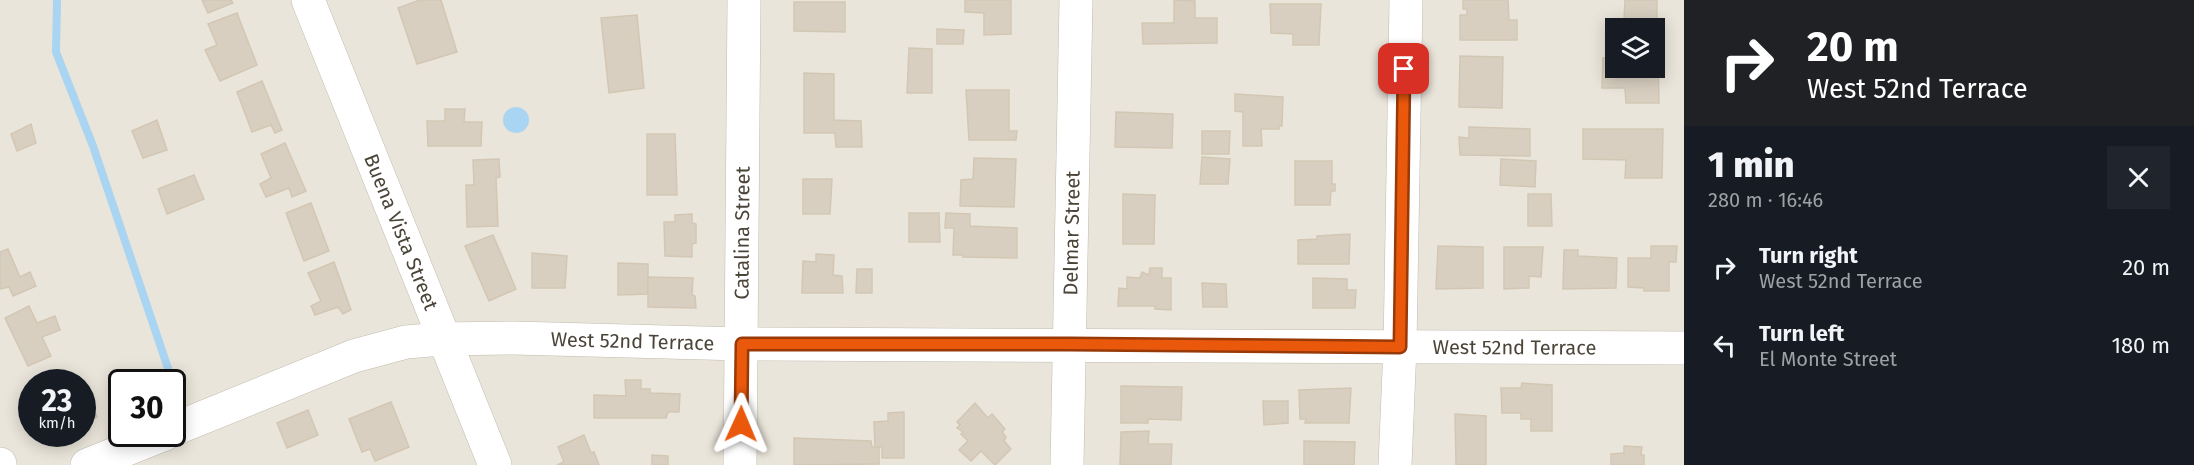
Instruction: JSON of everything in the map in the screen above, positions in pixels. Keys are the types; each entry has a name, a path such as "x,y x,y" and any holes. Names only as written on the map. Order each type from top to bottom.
{"street":[{"name":"Buena Vista Street","path":"308,0 495,465"},
{"name":"Catalina Street","path":"740,465 744,0"},
{"name":"Delmar Street","path":"1067,465 1076,0"},
{"path":"1395,465 1400,347 1406,0"},
{"name":"West 52nd Terrace","path":"186,424 354,356 406,342 443,339 514,338 742,344 1684,348"},
{"path":"87,465 132,447"}],"shaded area":[{"path":"0,0 293,0 481,465 0,465"},
{"path":"323,0 1684,0 1684,465 510,465"}],"water":[{"path":"516,107 525,111 529,120 525,129 516,133 507,129 503,120 507,111"}],"building":[{"path":"202,0 231,0 233,3 208,13"},
{"path":"420,0 441,0 457,52 417,64 398,8"},
{"path":"965,0 1011,0 1011,34 984,35 984,13 965,12"},
{"path":"1174,0 1195,1 1195,18 1217,18 1217,43 1143,44 1142,23 1174,23"},
{"path":"1463,0 1508,0 1509,20 1517,20 1517,40 1460,40 1460,15 1467,15 1467,9 1463,9"},
{"path":"1625,0 1657,0 1657,18 1624,18"},
{"path":"794,2 845,2 845,32 794,31"},
{"path":"1270,4 1321,4 1319,45 1293,45 1293,34 1271,33"},
{"path":"237,13 257,65 220,81 205,50 217,45 208,24"},
{"path":"637,15 644,88 609,93 601,18"},
{"path":"937,29 964,30 963,44 937,44"},
{"path":"909,48 932,49 932,93 907,93"},
{"path":"1460,56 1503,57 1502,108 1459,107"},
{"path":"1603,58 1605,58 1605,78 1658,78 1659,103 1626,103 1625,88 1602,88"},
{"path":"804,73 834,74 834,120 861,121 862,147 836,147 835,133 804,133"},
{"path":"262,81 282,130 275,133 271,125 252,132 237,92"},
{"path":"966,90 1009,90 1009,131 1017,131 1016,140 969,140"},
{"path":"1235,94 1283,97 1282,126 1279,126 1279,129 1261,129 1262,146 1243,146 1243,112 1235,111"},
{"path":"445,109 465,109 464,122 482,122 481,146 428,146 427,121 445,121"},
{"path":"1116,112 1173,114 1172,148 1115,147"},
{"path":"157,120 167,150 143,158 132,131"},
{"path":"31,124 36,143 17,151 11,134"},
{"path":"1469,127 1530,129 1530,156 1460,155 1459,137 1469,138"},
{"path":"1583,129 1663,129 1662,178 1625,178 1626,160 1583,159"},
{"path":"1202,131 1230,131 1229,154 1202,154"},
{"path":"647,134 675,134 677,195 647,195"},
{"path":"285,143 306,191 292,197 289,188 266,197 260,184 271,178 261,154"},
{"path":"1202,157 1230,159 1228,184 1200,184"},
{"path":"974,158 1016,159 1014,207 960,206 961,180 973,179"},
{"path":"499,159 500,177 496,178 498,226 467,227 466,185 474,185 473,160"},
{"path":"1501,159 1536,161 1535,187 1500,185"},
{"path":"1295,161 1332,161 1332,184 1335,184 1335,191 1331,191 1330,205 1295,205"},
{"path":"194,175 204,199 167,214 158,189"},
{"path":"803,179 832,179 830,214 803,214"},
{"path":"1123,194 1155,195 1154,244 1123,244"},
{"path":"1528,194 1551,194 1552,226 1528,226"},
{"path":"311,203 329,251 304,261 286,213"},
{"path":"909,213 939,213 940,242 909,242"},
{"path":"946,213 970,214 970,226 1017,228 1017,258 953,255 954,228 945,228"},
{"path":"692,214 692,223 696,224 696,243 692,244 692,257 665,256 664,222 675,222 675,215"},
{"path":"1350,234 1349,264 1298,264 1298,240"},
{"path":"493,235 516,289 489,301 465,246"},
{"path":"1438,246 1483,247 1483,288 1436,289"},
{"path":"1651,246 1677,246 1676,262 1669,262 1669,291 1644,291 1644,288 1628,287 1628,258 1651,258"},
{"path":"1504,247 1543,247 1541,277 1529,276 1529,288 1504,289"},
{"path":"8,249 20,277 30,272 36,286 13,296 9,287 0,289 0,252"},
{"path":"1564,250 1578,250 1578,256 1617,258 1616,288 1563,289"},
{"path":"532,253 567,256 565,288 532,288"},
{"path":"816,254 834,255 833,275 842,276 843,293 802,293 803,261 816,262"},
{"path":"334,262 351,310 343,314 338,307 315,315 311,306 321,301 308,273"},
{"path":"618,263 648,264 648,294 618,295"},
{"path":"1150,268 1162,268 1162,278 1171,278 1171,310 1155,309 1155,306 1118,306 1119,288 1127,289 1127,277 1140,278 1142,272 1149,275"},
{"path":"857,269 872,269 872,293 856,293"},
{"path":"648,277 693,278 692,295 695,296 696,308 648,307"},
{"path":"1313,278 1347,279 1347,290 1356,290 1355,308 1313,308"},
{"path":"1202,283 1226,284 1227,307 1203,307"},
{"path":"29,306 37,323 55,316 60,330 42,337 51,356 28,366 5,318"},
{"path":"625,380 641,380 641,389 650,389 650,393 680,394 679,412 668,412 666,418 594,418 594,395 626,396"},
{"path":"1522,383 1552,385 1552,431 1531,431 1531,419 1521,419 1521,413 1502,413 1501,388 1521,388"},
{"path":"1121,386 1182,387 1181,420 1148,419 1148,423 1121,423"},
{"path":"1351,388 1349,423 1305,423 1306,419 1300,419 1299,390"},
{"path":"1263,401 1288,401 1288,423 1264,425"},
{"path":"391,402 409,447 375,461 370,449 362,452 349,419"},
{"path":"975,403 988,418 992,414 1005,429 1002,432 1006,437 1004,441 1011,449 995,465 981,451 971,461 959,450 968,441 961,434 963,432 957,428 960,425 957,422"},
{"path":"308,410 318,435 287,448 277,423"},
{"path":"904,412 904,458 882,458 882,447 875,447 874,422 888,421 888,413"},
{"path":"1455,414 1486,416 1486,465 1456,465"},
{"path":"1149,431 1148,444 1172,444 1171,465 1120,465 1121,432"},
{"path":"584,435 599,465 557,465 564,462 558,447"},
{"path":"794,438 871,441 872,447 879,447 879,464 794,465"},
{"path":"1304,441 1355,442 1354,465 1304,465"},
{"path":"1624,446 1642,447 1641,455 1644,455 1644,465 1611,465 1611,454 1624,453"},
{"path":"652,455 668,456 668,465 652,465"}],"waterway":[{"path":"57,0 56,52 93,146 168,369"}],"route":[{"path":"741,424 742,344 1400,347 1404,69"}]}
